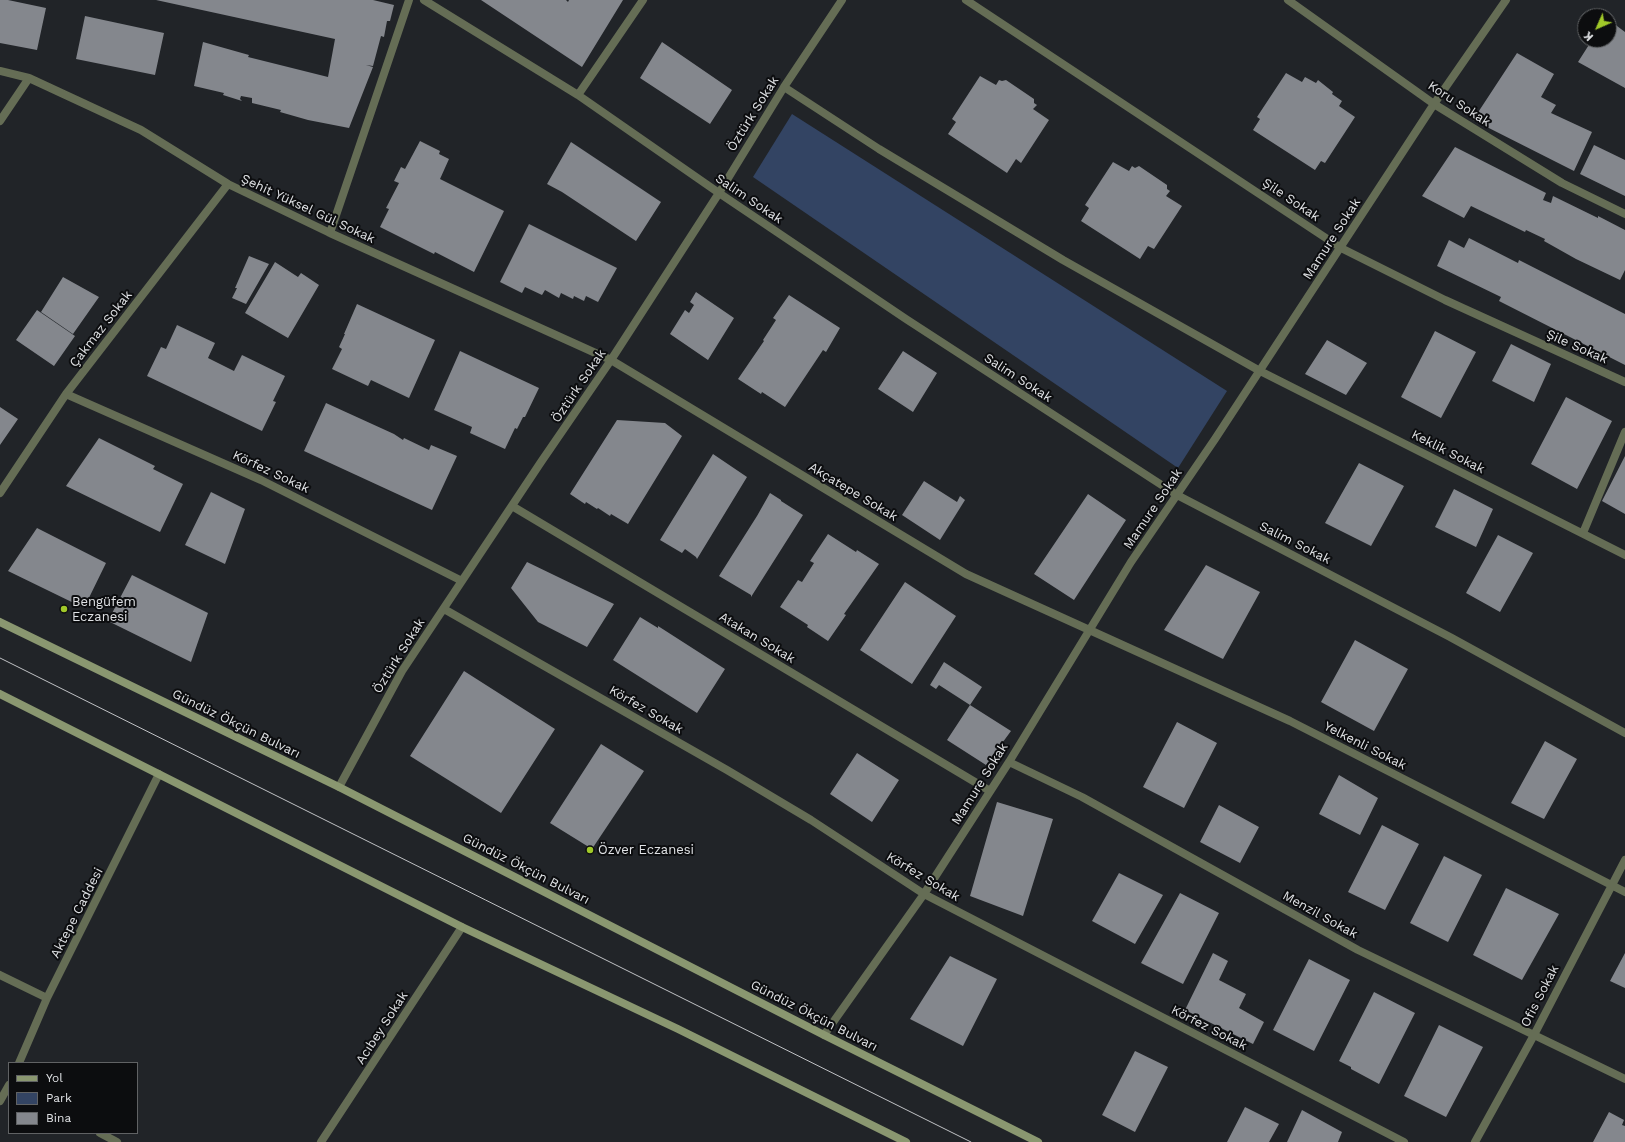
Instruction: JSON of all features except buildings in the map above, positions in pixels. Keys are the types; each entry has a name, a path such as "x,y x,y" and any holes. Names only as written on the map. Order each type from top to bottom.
{"street":[{"path":"330,233 409,0"},
{"name":"Salim Sokak","path":"424,0 578,95 719,193 906,319 1177,495 1450,637 1625,733"},
{"path":"578,95 643,0"},
{"name":"Öztürk Sokak","path":"339,787 402,671 611,360 719,193 784,87 842,0"},
{"name":"Şile Sokak","path":"966,0 1341,248 1445,300 1625,382"},
{"name":"Koru Sokak","path":"1288,0 1434,104 1562,183 1625,214"},
{"name":"Mamure Sokak","path":"824,1035 924,894 1009,762 1131,562 1260,371 1434,104 1506,0"},
{"name":"Şehit Yüksel Gül Sokak","path":"0,71 29,78 141,130 228,184 330,233 611,360"},
{"path":"0,121 29,78"},
{"name":"Keklik Sokak","path":"784,87 879,149 1063,260 1260,371 1625,554"},
{"name":"Çakmaz Sokak","path":"0,493 66,394 228,184"},
{"name":"Akçatepe Sokak","path":"611,360 966,574 1089,631"},
{"name":"Körfez Sokak","path":"66,394 262,480 462,581"},
{"path":"1582,533 1625,432"},
{"name":"Atakan Sokak","path":"512,506 990,791"},
{"name":"Körfez Sokak","path":"444,609 727,770 811,820 924,894 1404,1142"},
{"name":"Gündüz Ökçün Bulvarı","path":"0,622 339,787 824,1035 1038,1142"},
{"name":"Yelkenli Sokak","path":"1089,631 1290,721 1625,892"},
{"path":"0,694 462,927 678,1029 906,1142"},
{"name":"Menzil Sokak","path":"1009,762 1082,797 1358,950 1625,1079"},
{"name":"Aktepe Caddesi","path":"19,1062 47,998 159,774"},
{"name":"Ofis Sokak","path":"1475,1142 1534,1035 1625,860"},
{"name":"Acıbey Sokak","path":"321,1142 462,927"},
{"path":"0,975 47,998"},
{"path":"0,1101 8,1088"},
{"path":"102,1134 117,1142"}],"green space":[{"path":"792,114 1227,391 1178,468 753,177"}],"tram line":[{"path":"0,658 971,1142"}],"place":[{"name":"Bengüfem Eczanesi","path":"64,609"},
{"name":"Özver Eczanesi","path":"590,850"}]}
